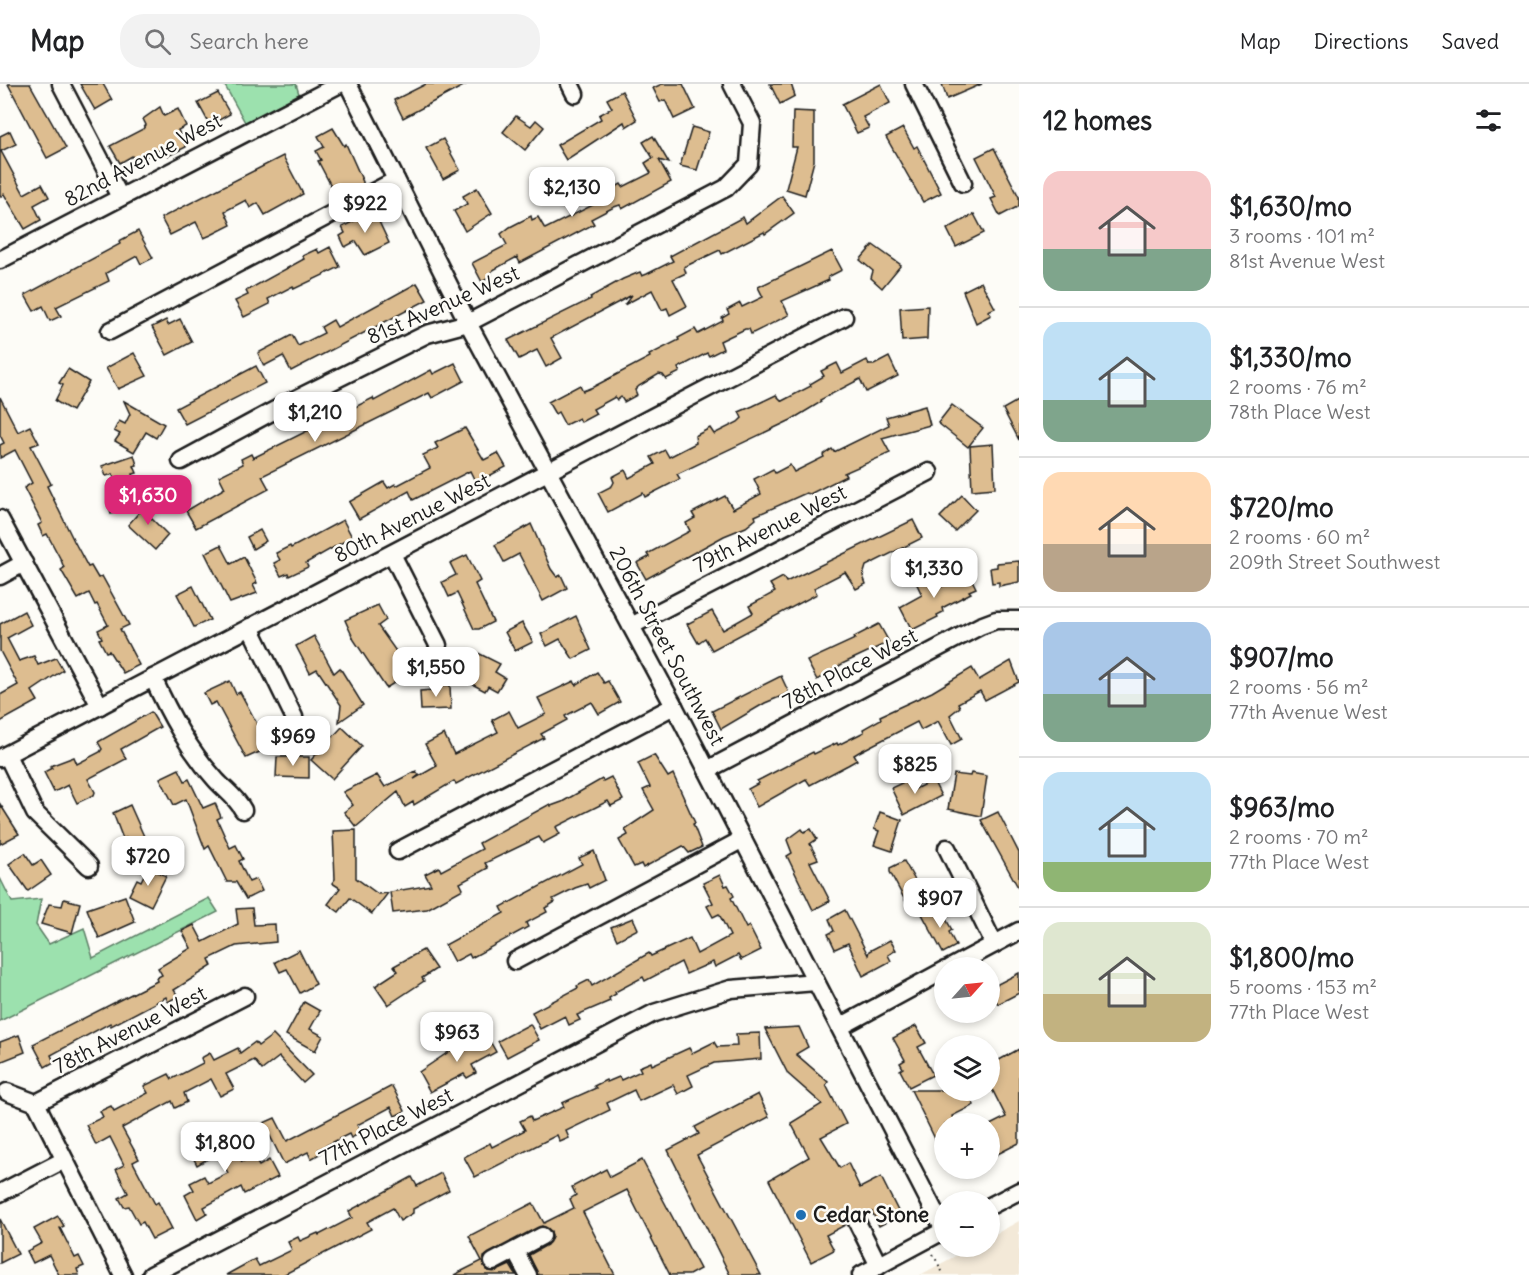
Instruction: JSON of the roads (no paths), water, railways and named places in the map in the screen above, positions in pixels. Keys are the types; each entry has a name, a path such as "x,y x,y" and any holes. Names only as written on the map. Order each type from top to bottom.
{"street":[{"path":"61,84 120,197"},
{"name":"82nd Avenue West","path":"0,260 340,84"},
{"name":"206th Street Southwest","path":"348,84 468,323 674,706 934,1209"},
{"name":"81st Avenue West","path":"181,461 288,403 427,334 468,323 726,188 749,164 752,123 732,84"},
{"path":"914,84 963,183"},
{"path":"110,332 396,180"},
{"name":"80th Avenue West","path":"3,757 844,317"},
{"name":"79th Avenue West","path":"631,626 929,471"},
{"path":"0,519 100,706"},
{"path":"392,554 438,645"},
{"path":"0,576 24,563"},
{"name":"78th Place West","path":"707,770 980,626 996,620 1018,620"},
{"path":"250,627 294,717"},
{"path":"153,678 174,725 216,780 236,798 243,810"},
{"path":"398,851 674,706"},
{"path":"3,757 35,813 89,866"},
{"path":"516,961 742,839"},
{"path":"948,848 994,944"},
{"path":"970,957 1019,931"},
{"path":"840,1027 934,976"},
{"name":"77th Place West","path":"151,1275 654,1013 731,989 816,982"},
{"name":"78th Avenue West","path":"36,1103 245,996"},
{"path":"7,1092 36,1103 123,1275"},
{"path":"0,1193 64,1160"},
{"path":"1000,1201 1019,1191"},
{"path":"857,1222 879,1266"},
{"path":"493,1262 542,1236"},
{"path":"861,1275 934,1236"},
{"path":"515,1251 528,1275"}],"place":[{"name":"Cedar Stone","path":"801,1215"}]}
